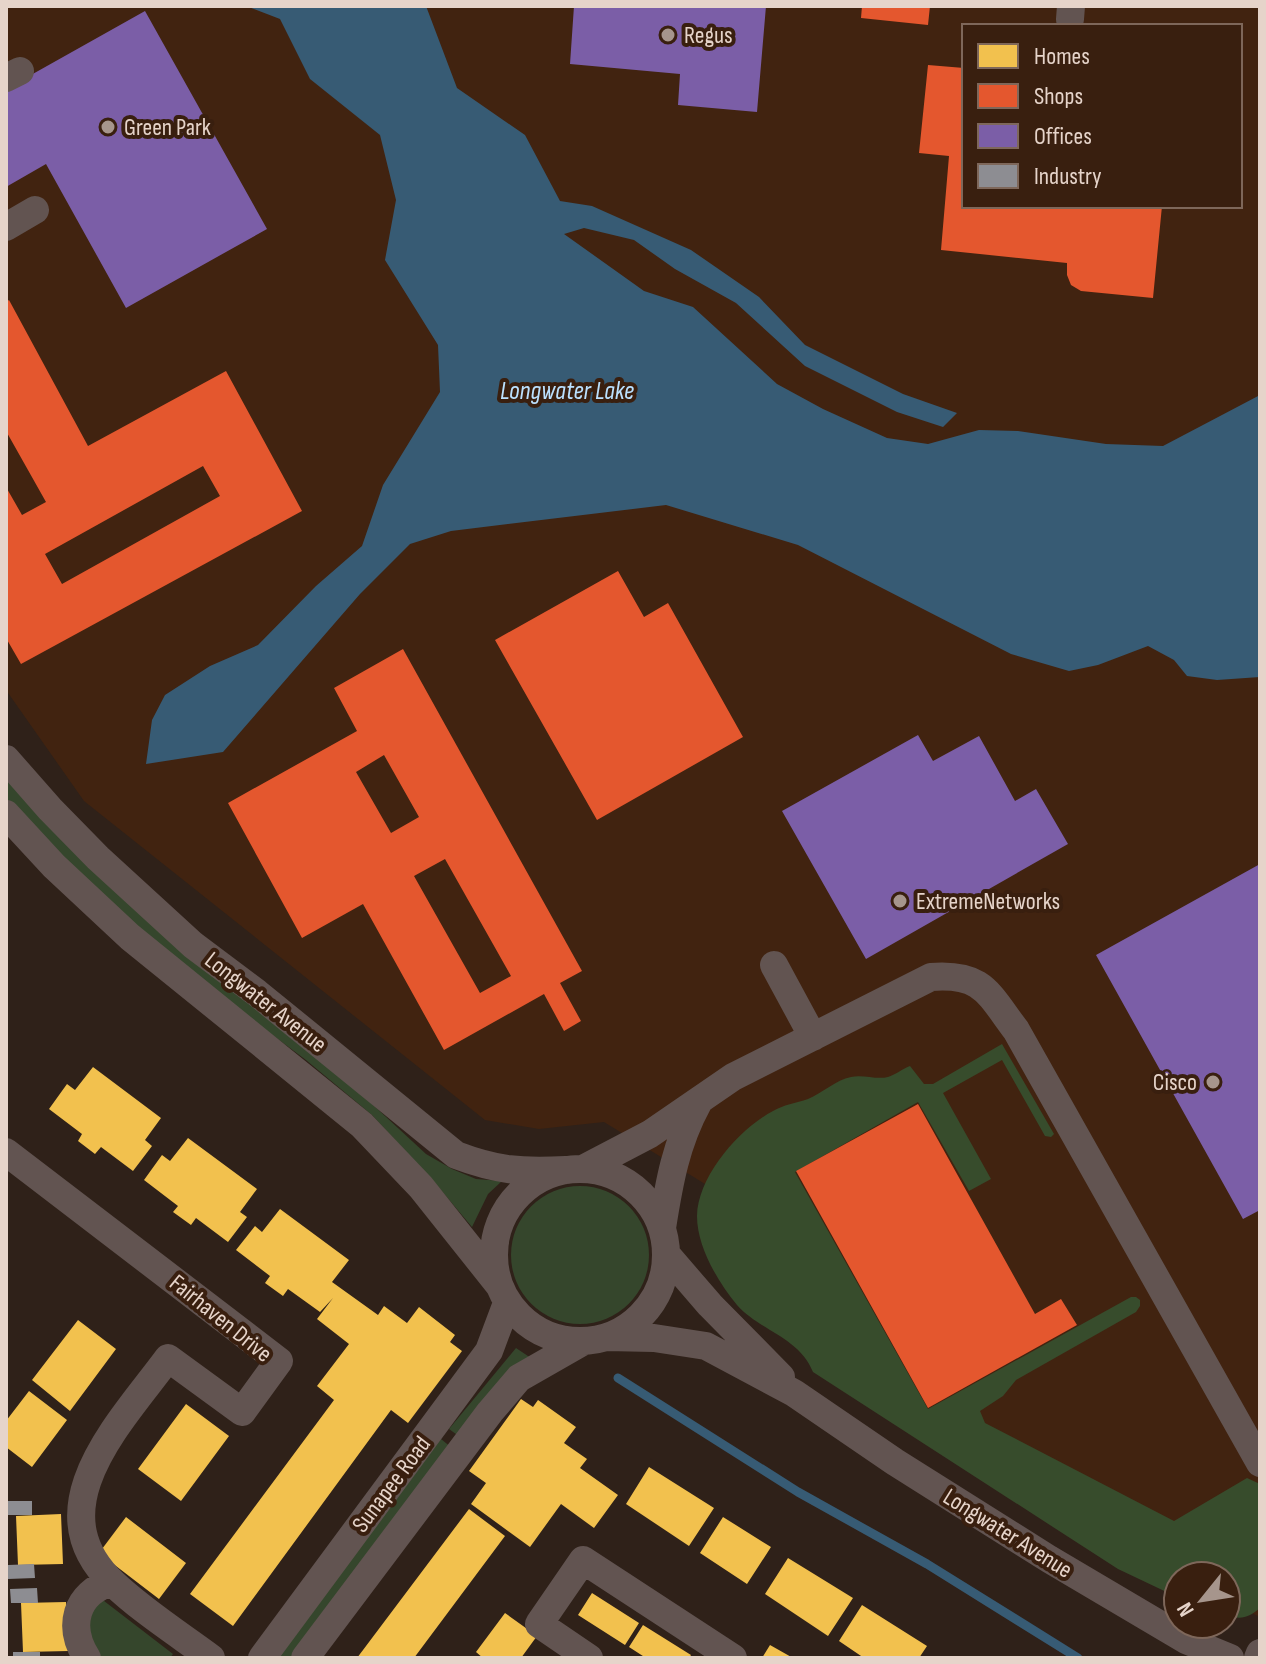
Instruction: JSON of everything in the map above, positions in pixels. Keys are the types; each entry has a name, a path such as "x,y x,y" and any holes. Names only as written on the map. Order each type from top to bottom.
{"street":[{"path":"6,227 35,210"},
{"name":"Longwater Avenue","path":"6,759 98,858 184,936 456,1155 519,1172 575,1169"},
{"name":"Longwater Avenue","path":"6,814 54,866 130,937 362,1125 421,1187 503,1294"},
{"path":"774,965 813,1037"},
{"path":"699,1100 684,1129 671,1170 662,1283 647,1310 625,1328 594,1340 558,1338 539,1331 521,1319 503,1294 494,1263 495,1241 508,1205 534,1182 575,1169 650,1134 699,1100 733,1077 931,977 954,975 974,981 988,993 1016,1030 1260,1463"},
{"name":"Fairhaven Drive","path":"6,1152 279,1361 242,1412 168,1358 99,1455 88,1474 82,1494 80,1518 85,1542 112,1582 180,1649 211,1658"},
{"path":"575,1169 602,1171 627,1183 651,1205 664,1241"},
{"name":"Longwater Avenue","path":"664,1241 794,1393"},
{"name":"Sunapee Road","path":"262,1658 489,1351 503,1294"},
{"name":"Longwater Avenue","path":"594,1340 654,1338 706,1346 794,1393 1181,1649 1230,1658"},
{"name":"Sunapee Road","path":"305,1658 519,1378 594,1340"},
{"path":"589,1658 539,1624 583,1560 733,1658"},
{"path":"87,1658 79,1641 78,1610 85,1596 98,1586 112,1582"}],"shaded area":[{"name":"Green Park","path":"6,6 1260,6 1260,1617 1242,1608 1242,1560 1162,1560 1162,1573 761,1296 723,1195 604,1122 539,1129 485,1120 84,801 6,690"}],"green space":[{"path":"6,777 426,1154 476,1179 502,1181 488,1194 472,1227 372,1115 306,1060 162,953 6,802"},
{"path":"1002,1044 1054,1134 1045,1136 1002,1060 943,1093 991,1179 969,1191 918,1102 795,1172 928,1409 1136,1297 1140,1300 1140,1306 1136,1312 1016,1380 1003,1396 980,1411 985,1423 1174,1521 1247,1478 1260,1484 1260,1608 1248,1616 1242,1618 1242,1560 1162,1560 1162,1590 1118,1569 813,1372 807,1360 789,1342 737,1305 716,1275 698,1228 699,1201 723,1155 747,1129 777,1109 808,1099 851,1077 888,1077 910,1066 924,1084 933,1084"},
{"path":"580,1186 606,1191 629,1206 644,1229 649,1255 644,1281 629,1304 606,1319 580,1324 554,1319 531,1304 516,1281 511,1255 516,1229 531,1206 554,1191"},
{"path":"516,1348 534,1360 460,1437 449,1429"},
{"path":"441,1439 452,1448 292,1658 276,1658"},
{"path":"95,1594 173,1654 170,1658 92,1658 84,1611"}],"water":[{"name":"Longwater Lake","path":"246,6 426,6 457,88 525,135 560,201 592,206 691,250 759,297 805,345 903,394 957,413 943,427 897,412 805,366 736,303 675,269 634,240 584,228 564,234 644,291 693,307 777,384 887,438 928,444 979,430 1018,431 1106,444 1163,446 1260,395 1260,677 1217,680 1187,676 1174,660 1148,646 1098,665 1069,671 1011,654 798,545 666,505 451,531 410,544 360,594 223,752 146,764 152,720 165,695 210,666 258,645 316,586 362,546 383,485 440,392 438,345 385,260 396,200 380,135 310,79 280,19"}],"building: Homes":[{"path":"93,1067 161,1118 145,1140 152,1146 133,1171 101,1147 95,1154 78,1141 82,1134 49,1109 67,1084 75,1090"},
{"path":"188,1138 257,1189 240,1212 247,1217 228,1242 196,1218 191,1225 173,1212 178,1206 144,1180 162,1155 170,1161"},
{"path":"280,1209 349,1260 332,1282 378,1315 384,1306 407,1323 419,1307 455,1335 450,1342 462,1351 408,1423 391,1410 233,1626 190,1594 334,1400 317,1386 349,1344 317,1319 333,1298 320,1312 288,1289 283,1296 265,1283 270,1276 236,1250 255,1226 262,1232"},
{"path":"78,1320 116,1349 70,1411 32,1380"},
{"path":"29,1391 67,1420 32,1467 6,1447 6,1421"},
{"path":"521,1399 533,1407 538,1400 576,1427 564,1443 587,1459 580,1468 618,1495 594,1528 561,1504 530,1547 471,1504 486,1483 469,1471"},
{"path":"186,1404 229,1436 181,1501 138,1469"},
{"path":"649,1467 714,1508 689,1546 626,1504"},
{"path":"469,1509 505,1536 414,1658 357,1658"},
{"path":"61,1514 63,1564 18,1565 16,1516"},
{"path":"126,1517 186,1563 159,1599 99,1553"},
{"path":"723,1517 771,1547 747,1584 700,1553"},
{"path":"788,1558 853,1598 828,1636 765,1594"},
{"path":"592,1593 639,1623 625,1645 578,1615"},
{"path":"66,1602 69,1651 23,1652 21,1603"},
{"path":"862,1605 927,1646 919,1658 864,1658 839,1641"},
{"path":"505,1613 537,1636 521,1658 483,1658 476,1652"},
{"path":"643,1625 691,1655 689,1658 646,1658 629,1647"},
{"path":"770,1645 793,1658 762,1658"}],"building: Shops":[{"path":"862,6 930,6 928,25 861,18"},
{"path":"928,65 962,68 962,208 1162,208 1153,298 1081,291 1071,285 1067,263 941,250 949,156 919,153"},
{"path":"9,300 88,446 226,371 302,511 21,664 6,638 6,487 22,515 46,502 6,431 6,302","holes":["203,466 220,496 62,584 45,554"]},
{"path":"618,571 644,617 668,603 743,737 597,820 495,640"},
{"path":"403,649 582,971 560,983 581,1021 564,1031 544,994 444,1050 363,904 302,938 228,803 357,731 334,688","holes":["384,755 419,817 391,833 356,772","445,859 511,976 480,993 414,876"]},
{"path":"918,1104 1035,1314 1061,1299 1077,1325 928,1408 796,1171"}],"building: Offices":[{"name":"Regus","path":"574,6 766,6 757,112 678,105 680,74 570,64"},
{"name":"Green Park","path":"145,11 267,229 126,308 46,164 6,187 6,89"},
{"name":"ExtremeNetworks","path":"918,735 933,761 979,736 1015,801 1036,789 1068,844 866,959 782,811"},
{"name":"Cisco","path":"1260,864 1260,1210 1243,1219 1096,955"}],"building: Industry":[{"path":"6,1501 32,1501 32,1515 6,1515"},
{"path":"34,1564 35,1578 8,1579 8,1565"},
{"path":"37,1588 38,1603 11,1603 10,1589"},
{"path":"13,1652 40,1652 40,1658 13,1658"}],"waterway":[{"path":"618,1378 798,1492 927,1564 1078,1658"}],"place":[{"name":"Regus","path":"668,35"},
{"name":"Green Park","path":"108,127"},
{"name":"ExtremeNetworks","path":"900,901"},
{"name":"Cisco","path":"1213,1082"}]}
